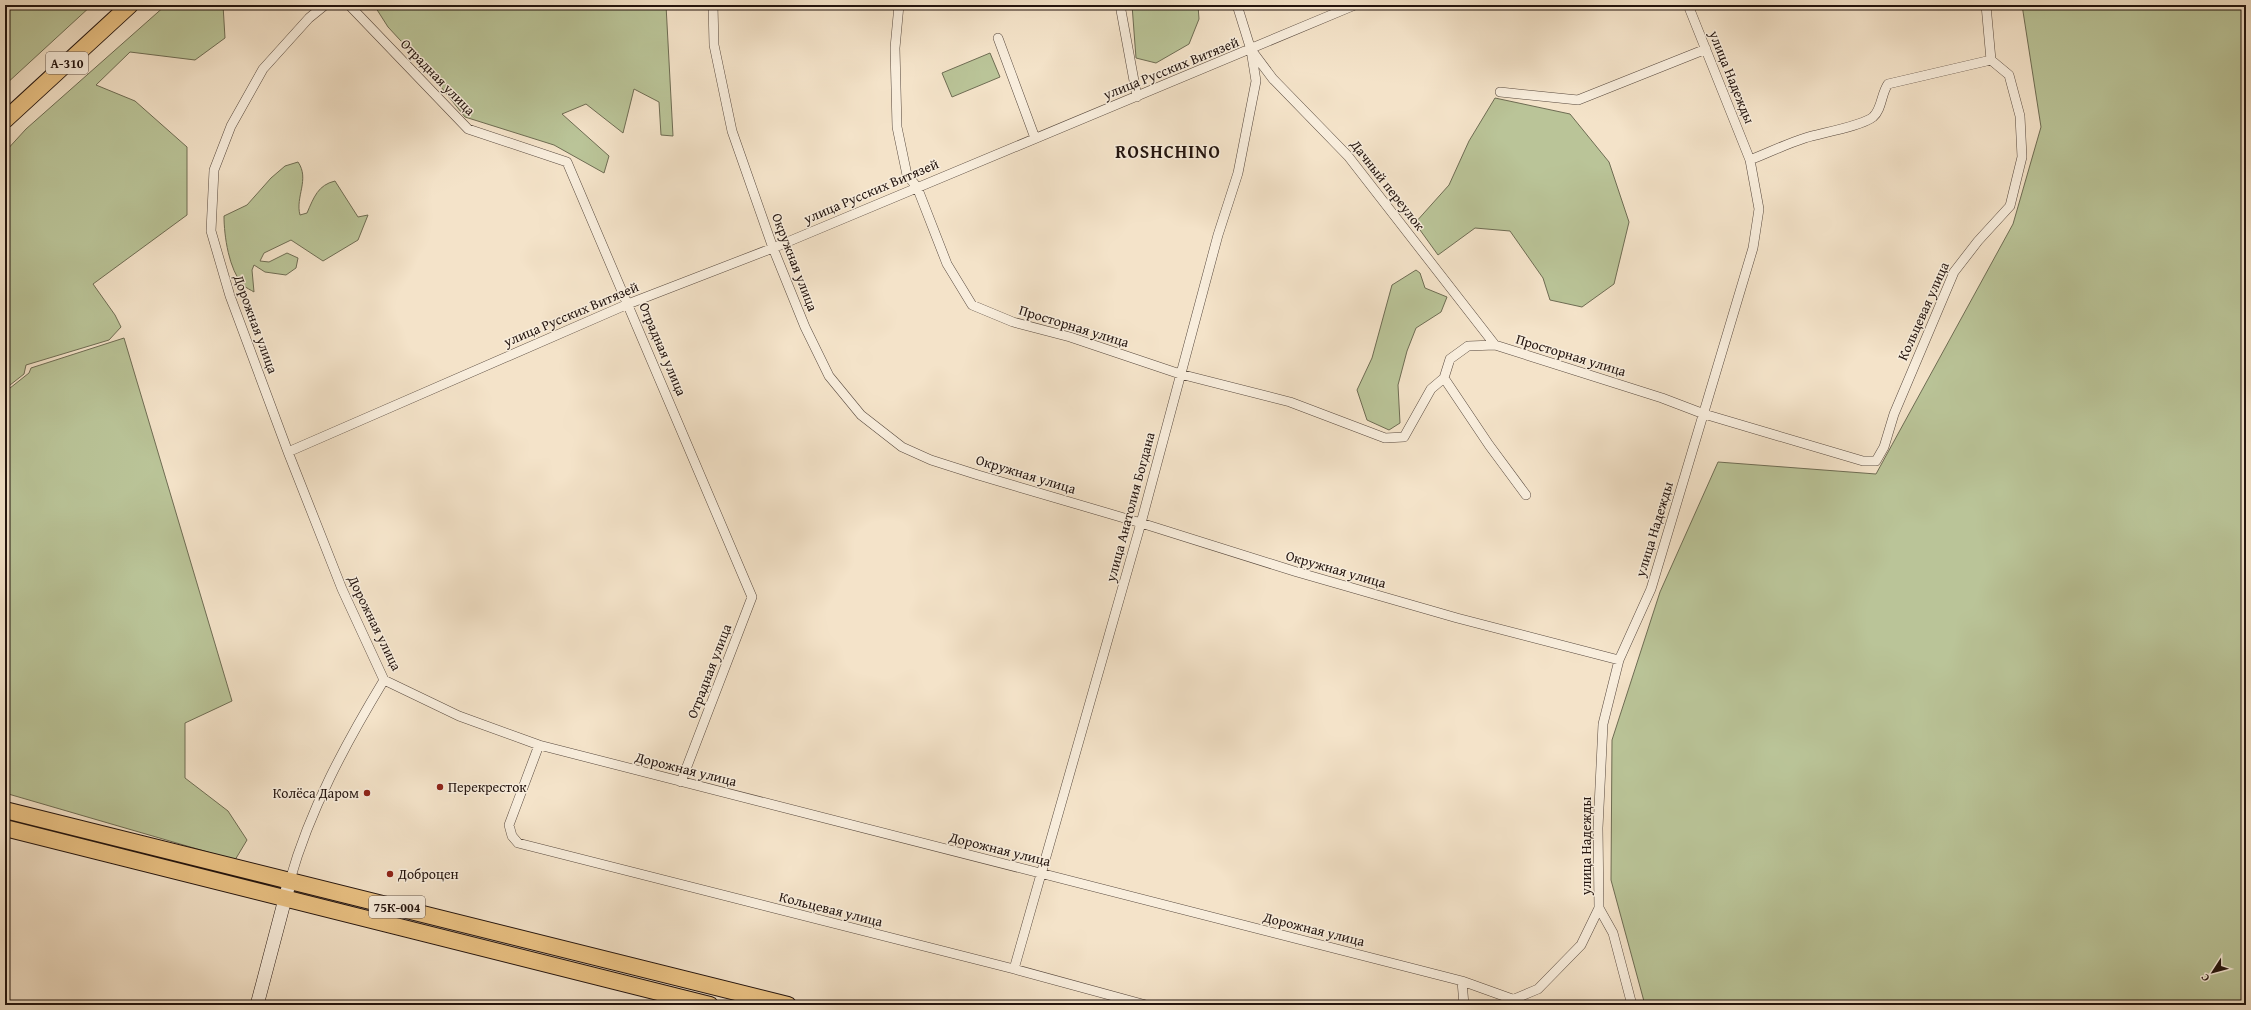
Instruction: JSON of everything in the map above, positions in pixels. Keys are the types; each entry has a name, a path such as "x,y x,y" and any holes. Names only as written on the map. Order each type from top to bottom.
{"highway":[{"name":"А-310","path":"5,120 130,5"},
{"name":"75К-004","path":"5,810 788,1005"},
{"name":"75К-004","path":"5,828 710,1005"}],"street":[{"name":"Дорожная улица","path":"325,5 309,18 263,69 231,126 214,170 210,231 230,296 288,452 342,589 384,680 459,716 539,745 1462,981 1515,1000"},
{"name":"Отрадная улица","path":"349,5 468,129 567,162 628,304 752,597 681,782"},
{"name":"Окружная улица","path":"713,5 714,45 732,132 773,248 806,327 829,376 861,415 902,447 931,460 978,475 1141,523 1297,572 1457,618 1619,660"},
{"name":"Просторная улица","path":"899,5 895,48 897,127 907,175 917,187 947,264 972,304 1013,322 1070,337 1180,374 1290,402 1385,438 1404,437 1431,389 1444,378 1450,359 1468,346 1495,345 1662,398 1704,414 1863,461 1876,461"},
{"path":"1120,5 1137,97"},
{"path":"1237,5 1251,50"},
{"name":"улица Надежды","path":"1500,1005 1515,1000 1538,989 1581,945 1599,908 1598,828 1603,724 1619,660 1651,589 1752,248 1759,209 1750,160 1688,5"},
{"path":"1750,160 1804,138 1864,122 1873,117 1878,109 1882,92 1888,84 1991,60 1986,5"},
{"name":"улица Русских Витязей","path":"288,452 628,304 773,248 917,187 1251,50 1349,6"},
{"path":"998,38 1036,138"},
{"path":"1500,92 1578,100 1706,49"},
{"name":"Дачный переулок","path":"1251,50 1273,79 1348,156 1495,345"},
{"name":"улица Анатолия Богдана","path":"1014,969 1141,523 1218,235 1238,173 1256,81 1251,50"},
{"name":"Кольцевая улица","path":"1876,461 1884,447 1894,414 1954,272 1978,240 2010,206 2022,157 2020,116 2009,75 1991,60"},
{"path":"1444,378 1489,445 1526,495"},
{"path":"258,1005 301,841 354,730 384,680"},
{"name":"Кольцевая улица","path":"539,745 509,826 512,836 518,843 1014,969 1146,1005"},
{"name":"улица Надежды","path":"1599,908 1613,933 1632,1005"},
{"path":"1462,981 1464,1005"}],"green space":[{"path":"5,5 92,5 5,85"},
{"path":"166,5 223,5 225,38 195,60 130,52 96,85 135,101 187,147 187,215 93,284 115,315 121,327 109,340 26,365 24,374 5,389 5,152 26,129"},
{"path":"374,5 666,5 673,136 661,135 659,102 634,89 623,133 586,104 562,114 609,156 604,173 554,145 465,117 425,67 388,27"},
{"path":"1132,5 1198,5 1199,19 1189,44 1156,63 1136,58"},
{"path":"2022,5 2246,5 2246,1005 1645,1005 1611,880 1612,740 1660,592 1718,462 1876,474 2013,224 2041,127"},
{"path":"990,53 1000,77 952,97 942,73"},
{"path":"1495,98 1570,114 1609,162 1629,222 1614,284 1582,307 1550,300 1543,278 1510,231 1475,228 1438,255 1415,223 1449,185 1469,141"},
{"path":"298,162 303,175 299,202 300,215 307,213 317,192 324,185 335,181 358,217 368,215 358,240 323,261 291,240 264,253 260,261 269,262 287,253 298,258 296,268 286,275 265,272 254,265 252,270 254,292 243,285 234,271 226,243 224,216 247,205 271,178 285,166"},
{"path":"1416,270 1420,273 1425,288 1447,297 1441,312 1416,328 1407,351 1398,385 1400,423 1389,430 1367,420 1357,390 1372,358 1392,285"},
{"path":"124,338 232,701 185,723 185,778 228,811 247,840 235,860 5,793 5,392 29,373 31,368"}],"place":[{"name":"Перекресток","path":"440,787"},
{"name":"Колёса Даром","path":"367,793"},
{"name":"Доброцен","path":"390,874"}],"district":[{"name":"ROSHCHINO","path":"1168,151"}]}
